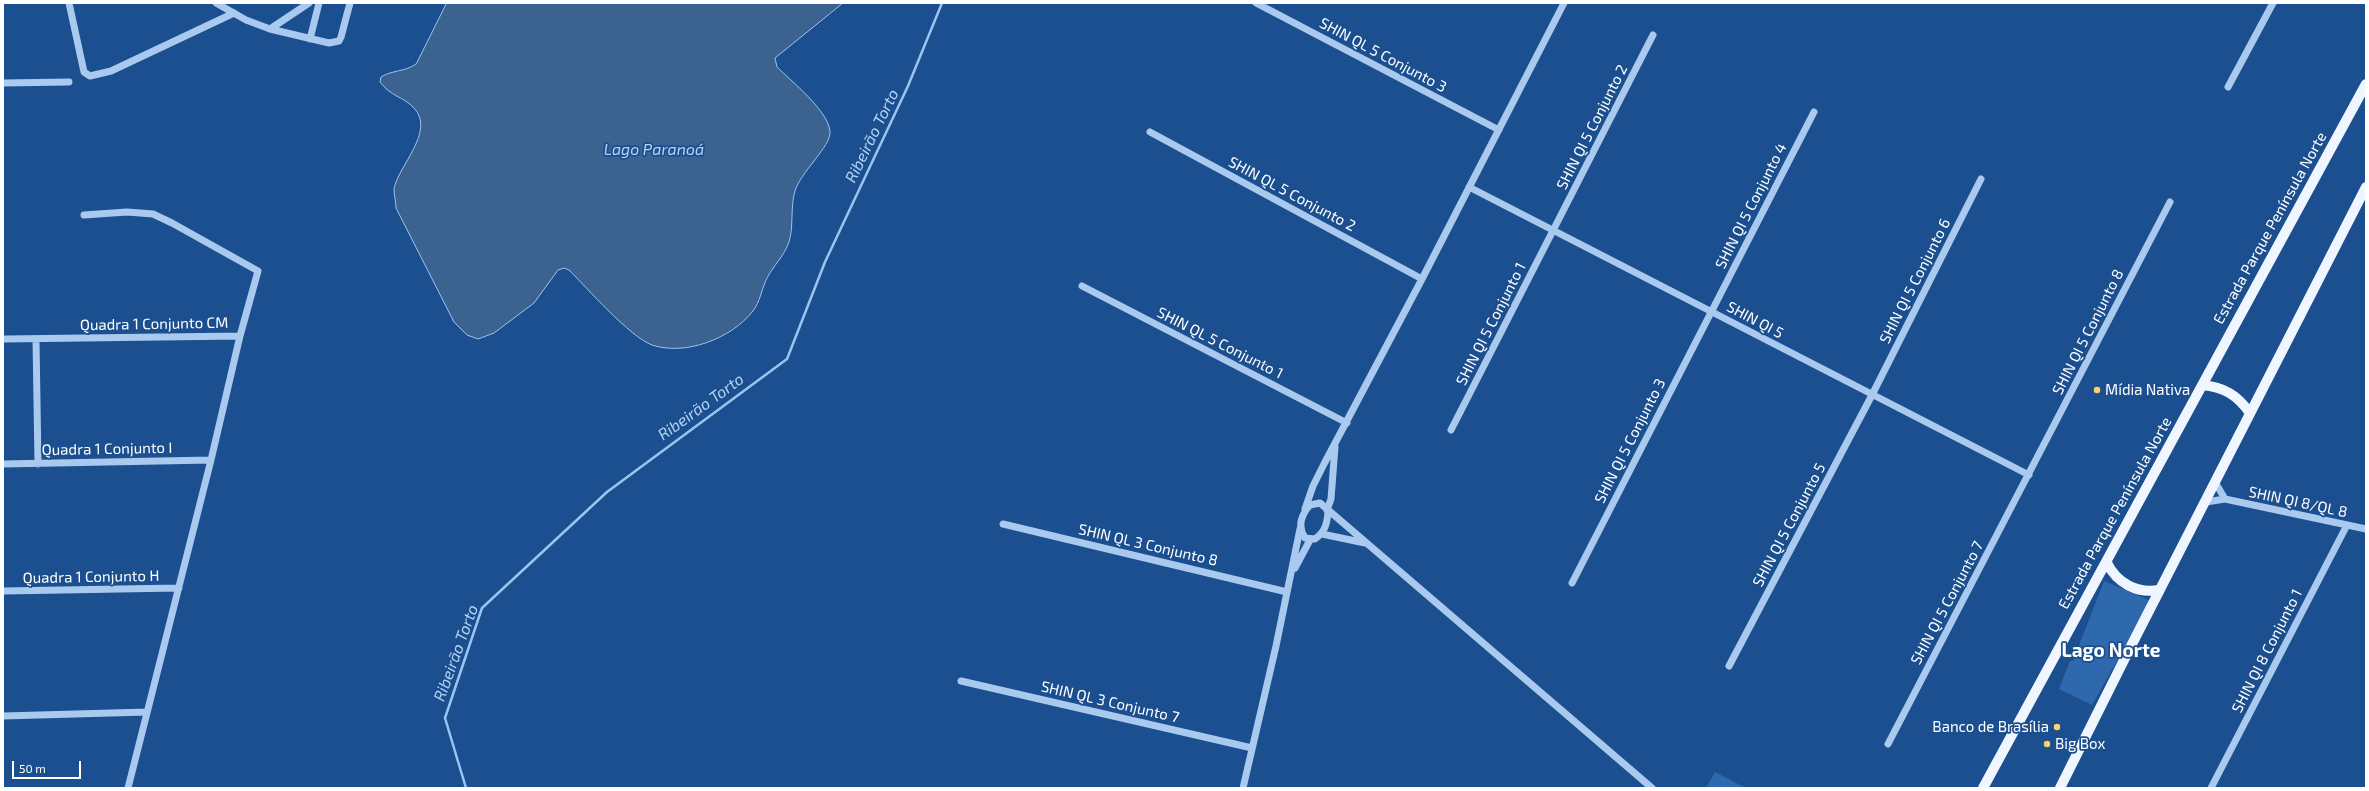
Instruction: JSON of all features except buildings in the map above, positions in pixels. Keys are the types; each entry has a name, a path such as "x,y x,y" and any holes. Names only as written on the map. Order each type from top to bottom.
{"main road":[{"name":"Estrada Parque Península Norte","path":"1983,788 2047,669 2107,563 2366,84"},
{"path":"2060,788 2159,590 2206,502 2250,412 2366,188"},
{"path":"2202,385 2226,390 2236,396 2250,412"},
{"path":"2107,563 2112,573 2126,584 2145,591 2159,590"}],"street":[{"path":"69,3 81,63 84,72 90,76 111,71 234,13"},
{"path":"216,3 234,13 270,29 310,39 335,43 341,37 350,3"},
{"path":"270,29 309,3"},
{"path":"310,39 319,3"},
{"name":"SHIN QL 5 Conjunto 3","path":"1256,3 1499,130"},
{"path":"1243,788 1291,578 1301,521 1313,486 1336,445 1564,3"},
{"path":"2228,87 2273,3"},
{"name":"SHIN QI 5 Conjunto 2","path":"1554,230 1653,35"},
{"path":"3,83 69,82"},
{"name":"SHIN QI 5 Conjunto 4","path":"1711,311 1814,112"},
{"name":"SHIN QL 5 Conjunto 2","path":"1150,132 1422,279"},
{"name":"SHIN QI 5 Conjunto 6","path":"1872,395 1981,179"},
{"name":"SHIN QI 5","path":"1469,187 2029,475"},
{"name":"SHIN QI 5 Conjunto 8","path":"2029,475 2170,202"},
{"name":"Quadra 1 Conjunto CM","path":"5,339 240,336 258,271 153,214 127,212 84,215"},
{"name":"SHIN QI 5 Conjunto 1","path":"1451,430 1554,230"},
{"name":"SHIN QL 5 Conjunto 1","path":"1082,286 1347,423"},
{"name":"SHIN QI 5 Conjunto 3","path":"1572,583 1711,311"},
{"path":"128,788 211,460 240,336"},
{"path":"36,339 38,464"},
{"name":"SHIN QI 5 Conjunto 5","path":"1729,666 1872,395"},
{"path":"1291,578 1310,540 1322,534 1326,528 1331,499 1336,445"},
{"name":"Quadra 1 Conjunto I","path":"3,464 211,460"},
{"name":"SHIN QI 5 Conjunto 7","path":"1888,744 2029,475"},
{"name":"SHIN QI 8/QL 8","path":"2215,482 2225,500"},
{"name":"SHIN QI 8/QL 8","path":"2206,502 2225,500 2366,529"},
{"path":"1306,510 1315,503 1320,503 1328,511 1341,519 1365,543 1652,788"},
{"name":"SHIN QL 3 Conjunto 8","path":"1003,524 1287,592"},
{"name":"SHIN QI 8 Conjunto 1","path":"2211,788 2347,526"},
{"path":"1300,528 1305,538 1310,540"},
{"path":"1322,534 1365,543"},
{"name":"Quadra 1 Conjunto H","path":"3,591 179,588"},
{"name":"SHIN QL 3 Conjunto 7","path":"961,681 1252,748"},
{"path":"3,716 147,712"}],"shaded area":[{"path":"2104,581 2151,601 2092,705 2059,689 2070,661 2073,661"},
{"path":"1715,772 1746,788 1706,788"}],"water":[{"name":"Lago Paranoá","path":"447,3 843,3 775,58 777,67 808,97 823,115 830,132 826,145 803,176 795,191 791,230 787,247 767,278 753,311 744,321 733,330 707,343 679,348 665,348 652,345 632,332 597,300 569,270 564,268 558,270 534,303 494,333 478,339 467,335 454,322 396,208 394,189 418,138 421,127 420,117 410,104 388,90 380,82 381,77 385,75 412,67 416,64"}],"waterway":[{"name":"Ribeirão Torto","path":"466,788 445,718 482,608 607,492 787,359 825,262 908,86 942,3"}],"place":[{"name":"Mídia Nativa","path":"2097,390"},
{"name":"Banco de Brasília","path":"2057,727"},
{"name":"Big Box","path":"2047,744"}],"district":[{"name":"Lago Norte","path":"2111,651"}]}
